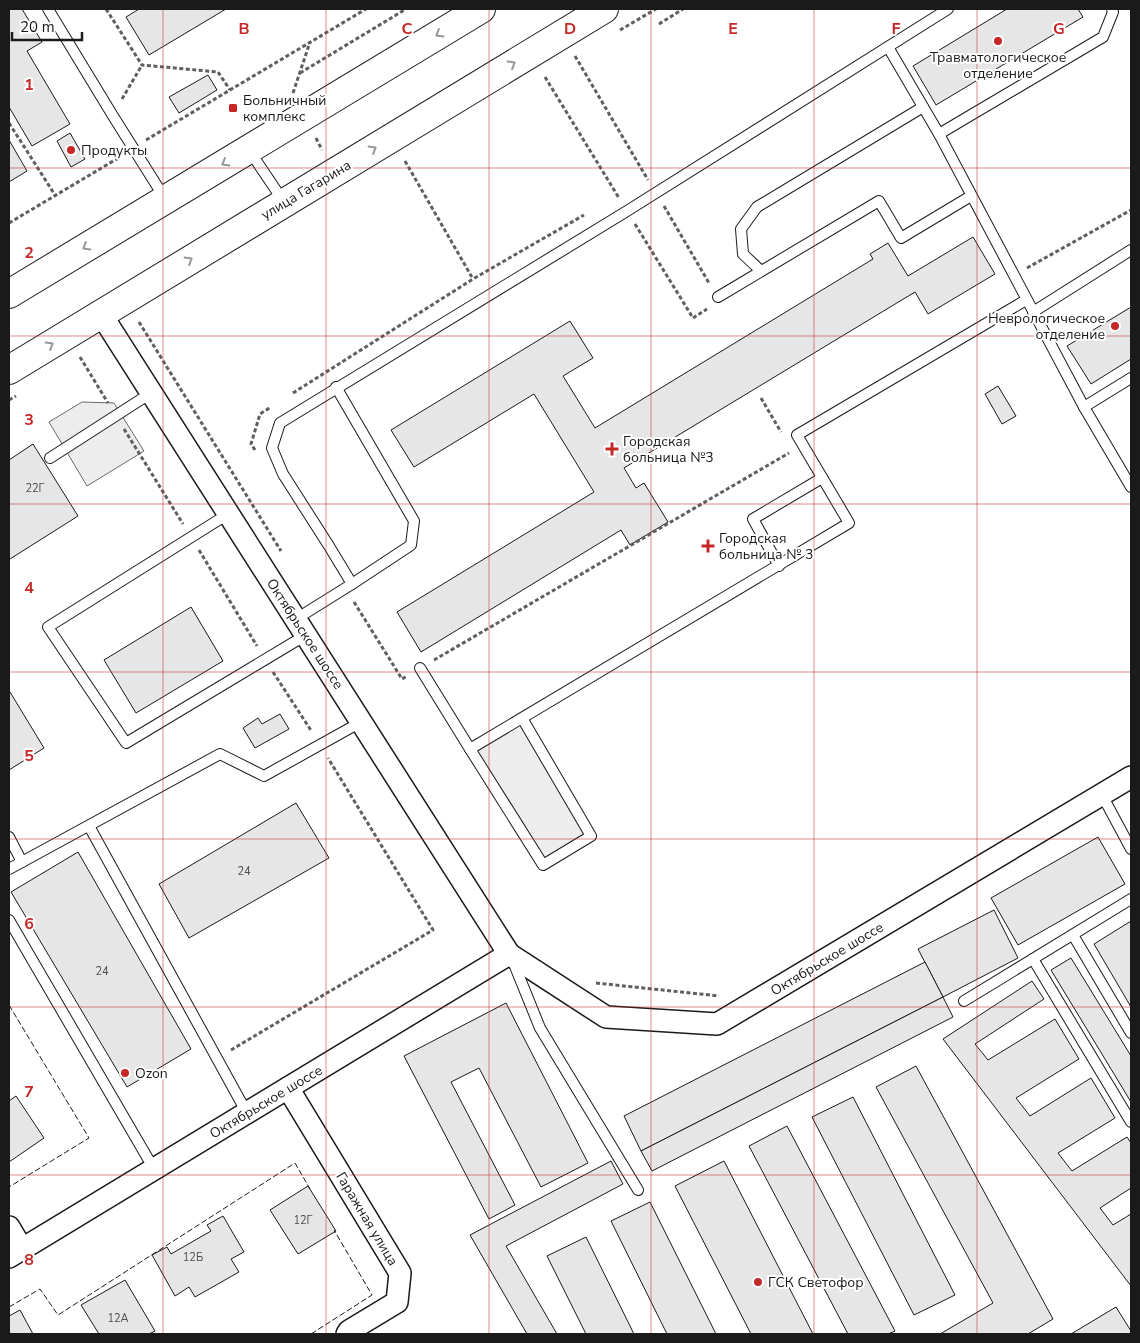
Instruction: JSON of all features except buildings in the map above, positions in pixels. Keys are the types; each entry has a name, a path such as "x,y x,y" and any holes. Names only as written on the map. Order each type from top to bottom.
{"street":[{"path":"9,294 165,198 481,9"},
{"name":"улица Гагарина","path":"9,370 604,9"},
{"name":"Октябрьское шоссе","path":"101,314 509,954 606,1017 717,1024 1131,777"},
{"name":"Октябрьское шоссе","path":"9,1228 15,1253 509,954"},
{"name":"Гаражная улица","path":"288,1088 400,1273 397,1302 347,1334"}],"lane":[{"path":"48,9 165,198"},
{"path":"348,586 329,546 283,474 272,448 280,423 627,211 948,9"},
{"path":"939,134 1103,37 1113,12 1112,9"},
{"path":"888,47 939,134 1084,407 1131,487"},
{"path":"761,271 743,254 741,229 757,207 923,107"},
{"path":"249,149 284,203"},
{"path":"718,297 879,201 901,238 972,196"},
{"path":"1033,312 1131,250"},
{"path":"470,749 849,523 797,435 1026,300"},
{"path":"1084,407 1131,378"},
{"path":"228,514 48,627 126,743 265,659 348,586 411,545 414,521 336,388"},
{"path":"50,458 151,393"},
{"path":"779,566 753,519 822,478"},
{"path":"420,668 543,865 591,836 522,718"},
{"path":"9,869 220,754 264,776 361,722"},
{"path":"1102,795 1131,849"},
{"path":"89,826 247,1113"},
{"path":"9,837 22,862"},
{"path":"964,1001 1131,899"},
{"path":"9,920 154,1169"},
{"path":"1073,935 1131,1033"},
{"path":"509,954 540,1028 638,1190"},
{"path":"1033,959 1131,1122"}],"path":[{"path":"106,9 142,65"},
{"path":"9,223 366,9"},
{"path":"300,73 406,9"},
{"path":"658,24 683,9"},
{"path":"113,116 142,65"},
{"path":"142,65 218,72 230,90"},
{"path":"9,123 55,195"},
{"path":"405,161 473,279"},
{"path":"640,183 647,178"},
{"path":"618,196 625,192"},
{"path":"1014,276 1131,210"},
{"path":"292,393 473,279 592,211"},
{"path":"80,357 433,930 217,1058"},
{"path":"762,398 784,435"},
{"path":"256,452 251,444 260,414 276,404"},
{"path":"348,586 402,679 792,450"},
{"path":"590,982 725,997"}],"shaded area":[{"path":"82,402 114,403 144,451 87,486 49,422"},
{"path":"523,712 597,837 541,870 465,747"}],"fence":[{"path":"9,1005 89,1138 9,1187"},
{"path":"9,1307 40,1289 58,1315 295,1163 310,1189"},
{"path":"311,1334 372,1295 334,1230"}],"place":[{"name":"Травматологическое отделение","path":"998,41"},
{"name":"Больничный комплекс","path":"233,108"},
{"name":"Продукты","path":"71,150"},
{"name":"Неврологическое отделение","path":"1115,326"},
{"name":"Городская больница №3","path":"612,449"},
{"name":"Городская больница № 3","path":"708,546"},
{"name":"Ozon","path":"125,1073"},
{"name":"ГСК Светофор","path":"758,1282"}]}
